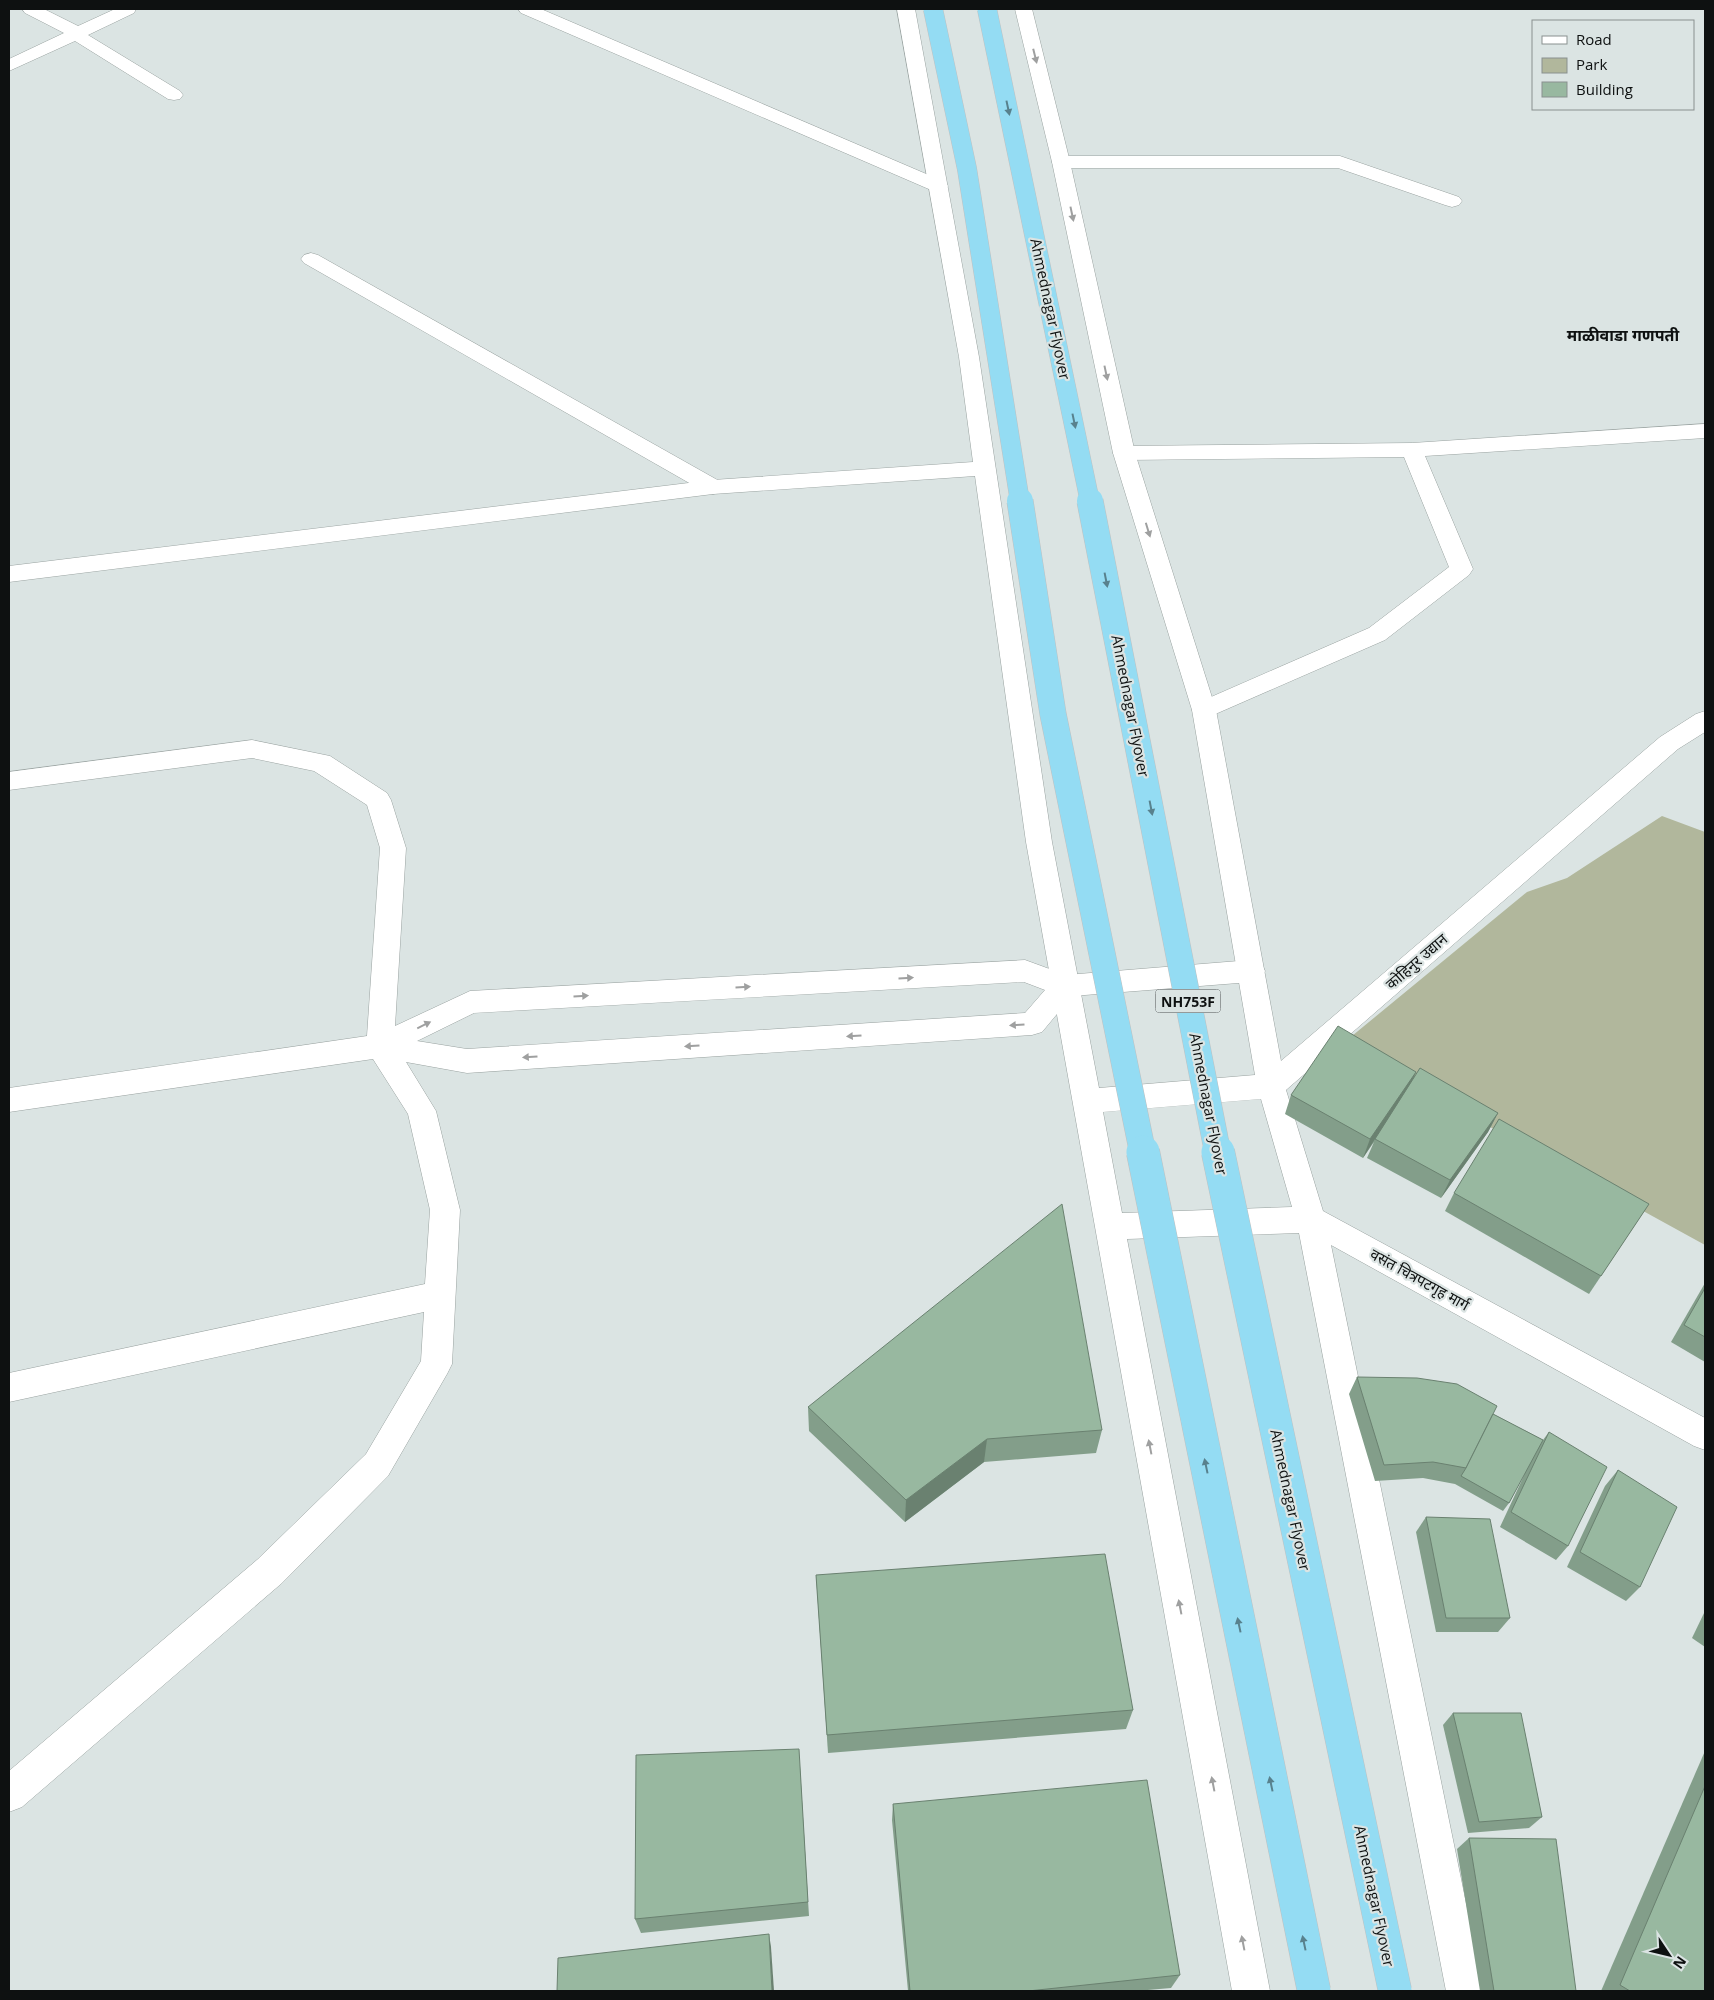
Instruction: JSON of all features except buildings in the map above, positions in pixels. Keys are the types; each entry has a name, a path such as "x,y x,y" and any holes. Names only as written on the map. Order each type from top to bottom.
{"highway":[{"path":"933,9 967,169 1008,417 1053,714 1314,1991"},
{"name":"Ahmednagar Flyover","path":"987,9 1089,496 1220,1164 1395,1991"}],"street":[{"path":"31,9 78,33"},
{"path":"9,66 128,9"},
{"path":"527,9 938,186"},
{"path":"906,9 969,358 1039,842 1252,1991"},
{"path":"1023,9 1061,162 1124,453 1204,710 1271,1086 1311,1219 1466,1991"},
{"path":"78,33 75,34 174,95"},
{"path":"1061,162 1340,162 1452,201"},
{"path":"311,259 713,487"},
{"path":"1124,453 1412,450 1705,431"},
{"path":"1204,710 1376,634 1461,569 1412,450"},
{"path":"9,574 713,487 984,468"},
{"name":"कोहिनुर उद्यान","path":"1271,1086 1669,744 1705,720"},
{"path":"9,781 252,749 321,763 378,800 393,848 380,1046 422,1111 445,1210 436,1364 377,1465 270,1571 9,1794"},
{"path":"9,1100 380,1046 470,1002 1024,971 1066,986 1251,971"},
{"path":"380,1046 467,1061 1032,1024 1066,986"},
{"path":"1087,1101 1271,1086"},
{"path":"1110,1227 1311,1219"},
{"name":"वसंत चित्रपटगृह मार्ग","path":"1311,1219 1705,1435"},
{"path":"9,1388 439,1295"}],"green space":[{"path":"1662,816 1705,832 1705,1245 1341,1045 1527,892 1567,878"}],"district":[{"name":"माळीवाडा गणपती","path":"1623,335"}]}
